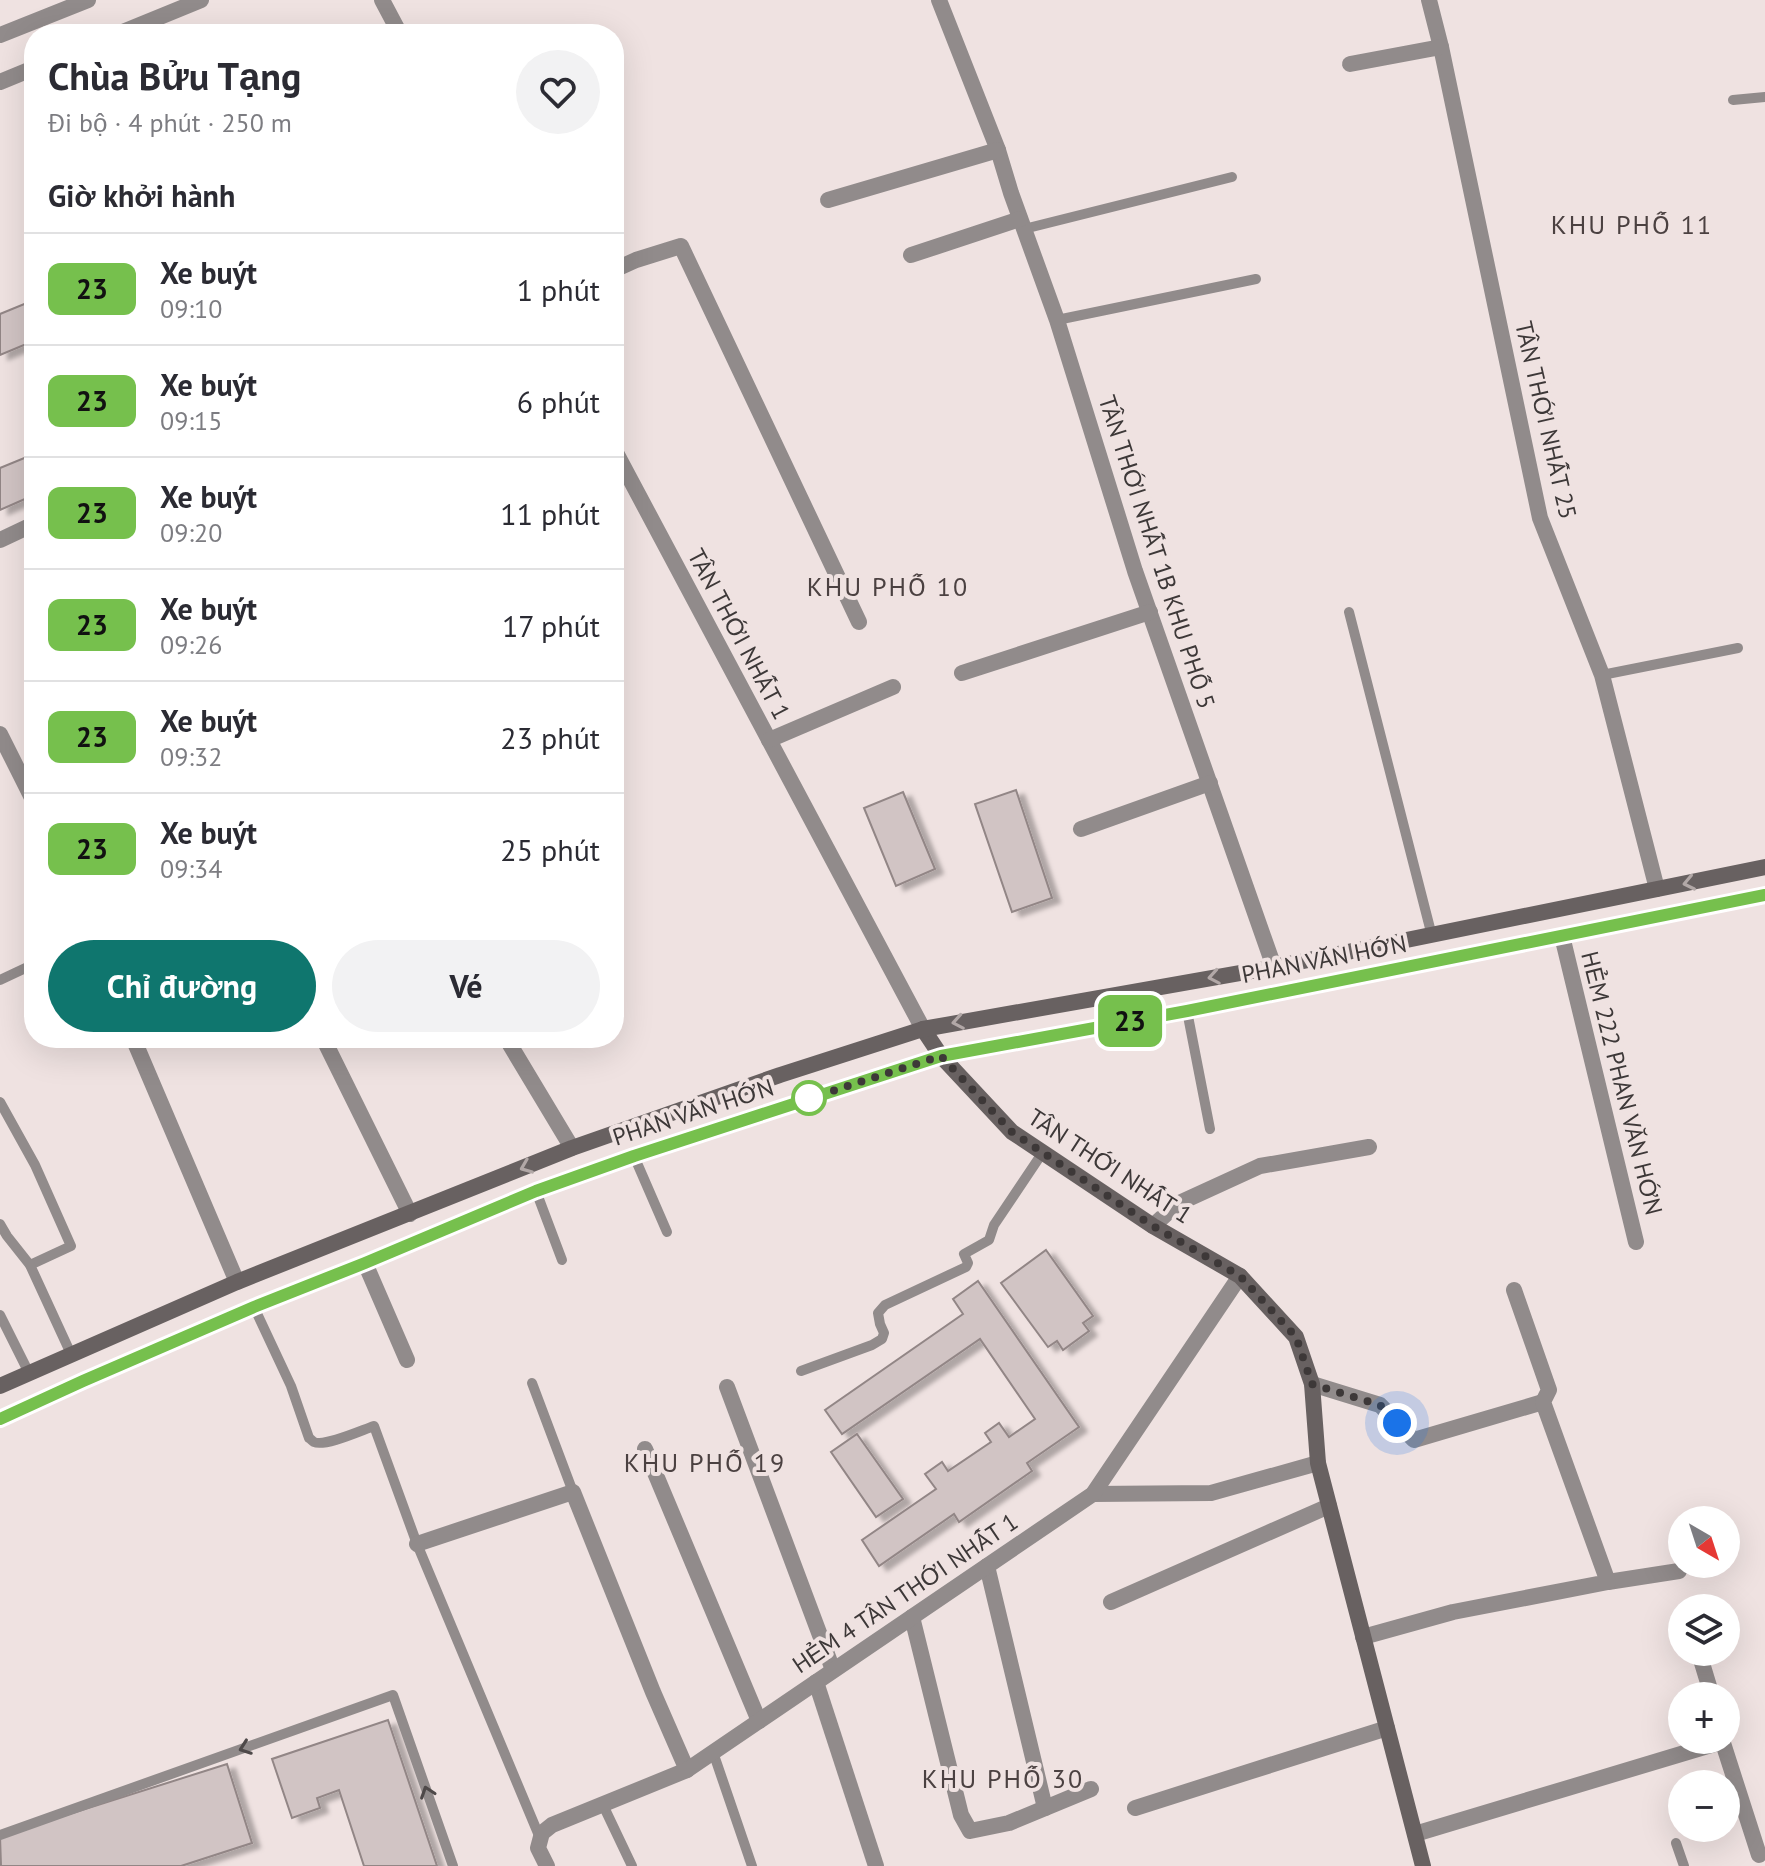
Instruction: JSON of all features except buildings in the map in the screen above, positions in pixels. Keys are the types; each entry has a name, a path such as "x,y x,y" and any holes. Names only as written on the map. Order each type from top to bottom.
{"main road":[{"name":"PHAN VĂN HỚN","path":"0,1386 237,1282 572,1148 923,1029 1274,967 1765,867"},
{"name":"PHAN VĂN HỚN","path":"0,1419 254,1307 536,1191 941,1056 1187,1011 1765,895"},
{"name":"TÂN THỚI NHẤT 1","path":"923,1029 941,1056 1012,1132 1153,1226 1240,1276 1296,1337 1312,1384 1318,1463 1423,1866"}],"street":[{"path":"28,24 88,0"},
{"path":"142,24 201,0"},
{"path":"382,0 395,24"},
{"name":"TÂN THỚI NHẤT 1B KHU PHỐ 5","path":"939,0 998,150 1057,320 1135,571 1274,967"},
{"name":"TÂN THỚI NHẤT 25","path":"1429,0 1540,518 1602,675 1657,889"},
{"path":"0,35 24,25"},
{"path":"1350,64 1441,47"},
{"path":"0,82 24,72"},
{"path":"828,200 998,150"},
{"path":"911,255 1022,224"},
{"path":"624,265 681,246 859,622"},
{"name":"TÂN THỚI NHẤT 1","path":"624,468 923,1029"},
{"path":"0,540 24,529"},
{"path":"962,673 1150,612"},
{"path":"769,740 893,687"},
{"path":"0,734 24,782"},
{"path":"1081,829 1210,783"},
{"name":"HẺM 222 PHAN VĂN HỚN","path":"1562,936 1636,1242"},
{"path":"137,1048 237,1282"},
{"path":"329,1048 410,1214"},
{"path":"512,1048 572,1148"},
{"path":"1153,1226 1177,1204 1260,1166 1369,1147"},
{"path":"365,1263 407,1360"},
{"name":"HẺM 4 TÂN THỚI NHẤT 1","path":"540,1838 552,1825 687,1770 1093,1494 1240,1276"},
{"path":"1514,1290 1549,1390 1543,1402 1608,1582"},
{"path":"1312,1384 1380,1405 1414,1440 1543,1402"},
{"path":"727,1387 833,1670"},
{"path":"645,1449 759,1721"},
{"path":"1093,1494 1211,1493 1318,1463"},
{"path":"417,1544 573,1492 687,1770"},
{"path":"1111,1602 1329,1506"},
{"path":"987,1566 1045,1808"},
{"path":"1363,1637 1453,1612 1668,1573"},
{"path":"912,1617 961,1815 970,1831 1009,1823 1091,1789"},
{"path":"816,1682 876,1866"},
{"path":"1135,1808 1387,1728"},
{"path":"1415,1834 1679,1754"},
{"path":"1726,1754 1759,1855"},
{"path":"540,1838 538,1848 547,1866"}],"lane":[{"path":"1733,100 1765,97"},
{"path":"1022,224 1232,177"},
{"path":"1057,320 1256,279"},
{"path":"1349,612 1432,936"},
{"path":"1602,675 1738,648"},
{"path":"0,980 24,969"},
{"path":"1187,1011 1210,1129"},
{"path":"0,1102 35,1165 71,1246 30,1265"},
{"path":"801,1371 882,1339 884,1333 878,1313 885,1305 966,1267 968,1263 964,1254 989,1240 994,1225 1043,1152"},
{"path":"634,1156 667,1232"},
{"path":"536,1191 562,1260"},
{"path":"0,1224 30,1265 71,1354"},
{"path":"254,1307 313,1442 328,1442 374,1426 417,1544 540,1838"},
{"path":"0,1315 29,1373"},
{"path":"532,1383 573,1492"},
{"path":"0,1835 393,1695 453,1866"},
{"path":"713,1752 752,1866"},
{"path":"603,1805 632,1866"},
{"path":"1676,1843 1684,1866"}],"bus line":[{"name":"23","path":"0,1419 254,1307 536,1191 941,1056 1187,1011 1765,895"}],"district":[{"name":"KHU PHỐ 11","path":"1632,224"},
{"name":"KHU PHỐ 10","path":"888,586"},
{"name":"KHU PHỐ 19","path":"705,1462"},
{"name":"KHU PHỐ 30","path":"1003,1778"}],"route":[{"path":"809,1098 801,1101 941,1056 1012,1132 1153,1226 1240,1276 1296,1337 1312,1384 1380,1405 1397,1423"}]}
